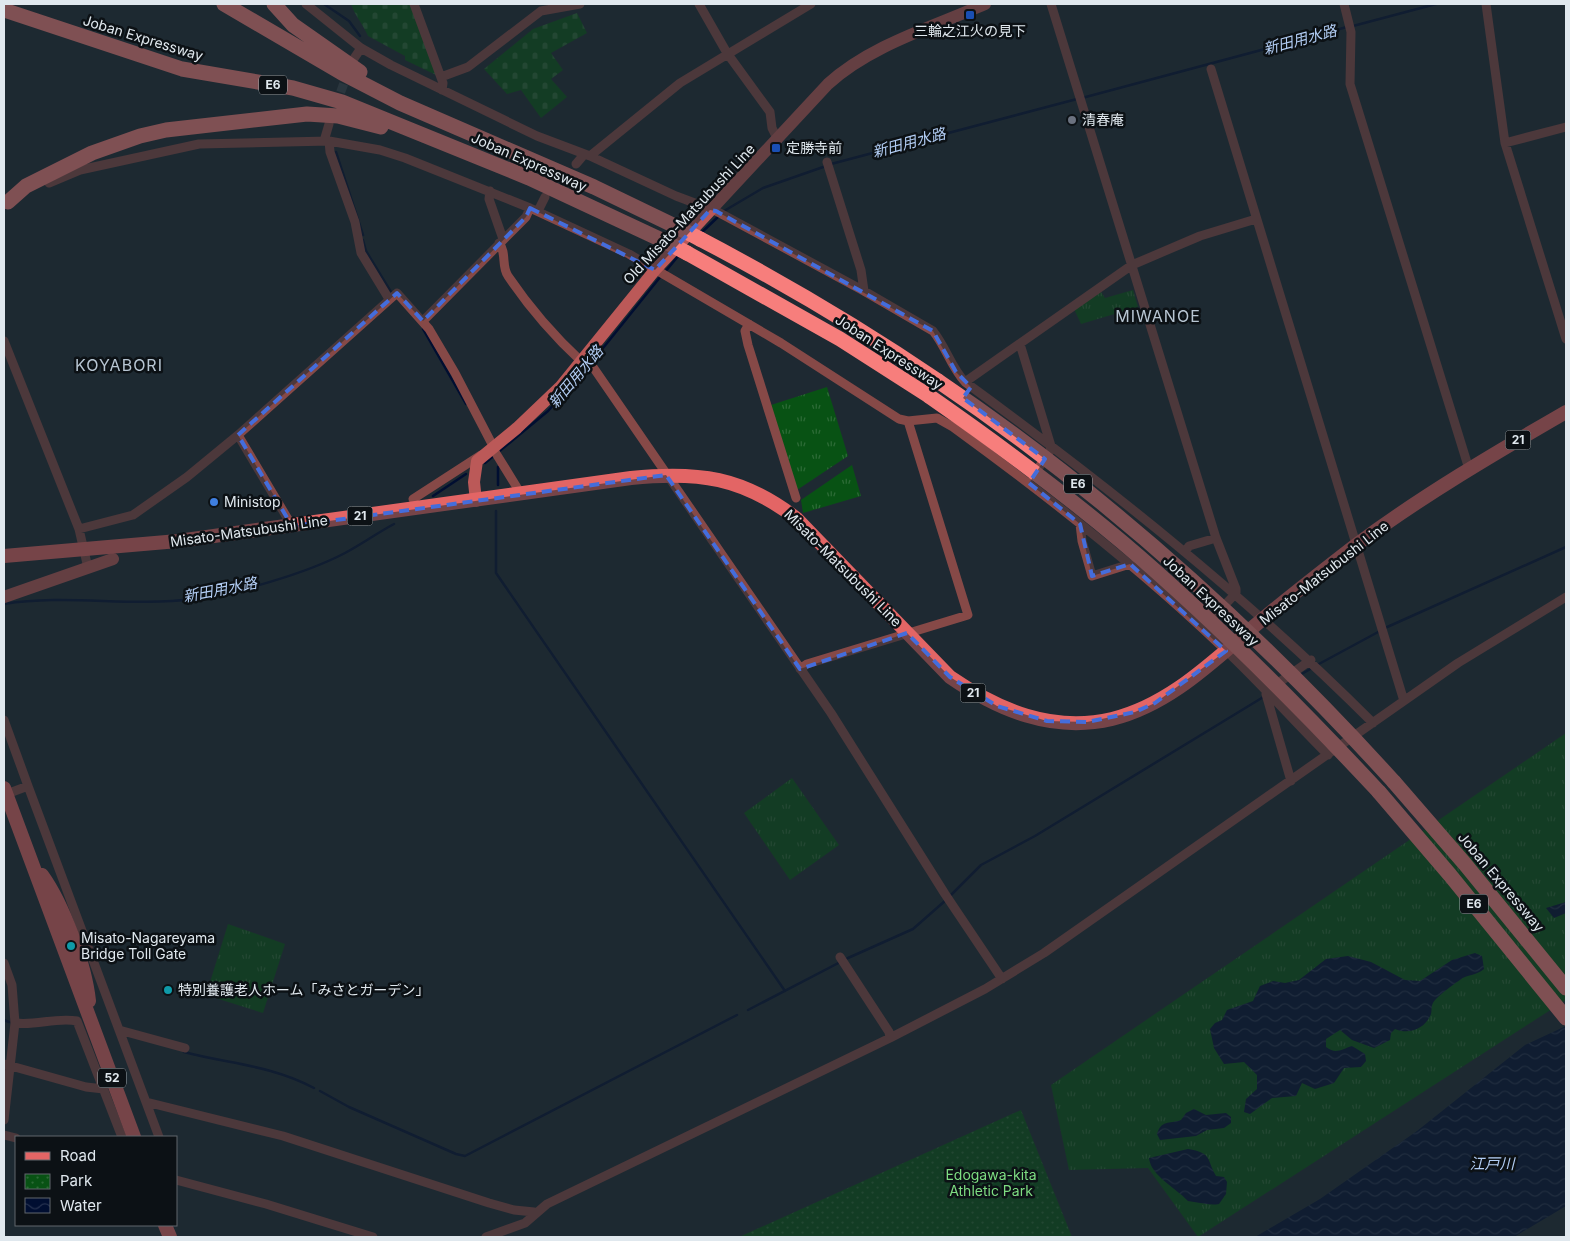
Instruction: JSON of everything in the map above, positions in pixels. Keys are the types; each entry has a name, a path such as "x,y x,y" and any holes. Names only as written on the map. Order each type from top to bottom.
{"highway":[{"name":"Joban Expressway","path":"224,4 342,73 391,99 538,162 679,228 760,270 848,323 1004,427 1134,528 1279,661 1394,782 1471,871 1566,988"},
{"path":"274,4 293,25 354,68 402,94 519,145 538,162"},
{"name":"Joban Expressway","path":"4,10 182,69 320,95 455,147 529,178 687,253 840,339 929,396 1001,447 1121,541 1197,608 1273,681 1379,792 1450,874 1566,1018"},
{"path":"6,204 26,186 92,153 140,136 190,126 289,114 324,114 352,118 455,147"}],"main road":[{"name":"Misato-Matsubushi Line","path":"4,556 152,544 666,475 702,476 723,479 760,494 782,507 822,543 950,676 977,696 1025,717 1067,723 1110,719 1142,709 1176,690 1357,544 1469,470 1566,412"},
{"name":"52","path":"4,792 134,1136"}],"street":[{"path":"306,4 361,48 583,159 718,212 864,291 932,331 940,339 956,372 968,384 1051,446 1236,593 1314,664 1373,723"},
{"path":"414,4 444,83 442,90"},
{"path":"441,77 468,67 542,11 580,4"},
{"path":"699,4 727,53 770,112 772,128 778,140"},
{"path":"583,159 668,92 727,53 811,4"},
{"path":"1051,4 1216,538 1236,593"},
{"path":"1344,4 1350,27 1350,84 1469,470"},
{"path":"1486,4 1505,143 1566,338"},
{"name":"Old Misato-Matsubushi Line","path":"476,501 474,467 489,449 537,410 587,363 661,273 718,212 778,140 843,71 883,49 977,5"},
{"path":"353,60 361,48"},
{"path":"1211,69 1404,701"},
{"path":"329,124 327,141 355,222 361,254 390,299"},
{"path":"1505,143 1566,127"},
{"path":"6,204 80,170 199,144 327,141 380,150 406,158 534,209 630,254 749,324 892,414 908,421 936,418 944,422 1028,483 1134,567 1226,651 1266,694 1328,755"},
{"path":"828,166 861,270 864,291"},
{"path":"490,191 490,199 503,249 507,275 565,346 587,363 666,475 873,777 1002,979"},
{"path":"423,321 545,198"},
{"path":"944,422 968,384 1020,344 1132,265 1200,236 1256,219"},
{"path":"79,529 133,515 187,477 238,435 397,293 423,321 455,372 489,449 499,459 521,494"},
{"path":"749,324 745,331 748,345 796,498"},
{"path":"4,341 79,529 88,568"},
{"path":"1020,344 1051,446 1050,451 1028,483"},
{"path":"800,669 807,664 968,615 908,421"},
{"path":"238,435 292,526"},
{"path":"413,499 489,449"},
{"path":"1080,524 1082,541 1092,576 1134,567 1167,537"},
{"path":"1185,552 1189,546 1216,538"},
{"path":"4,597 113,559"},
{"path":"1203,629 1236,593"},
{"path":"486,1237 525,1223 534,1212 547,1204 890,1038 1002,979 1044,953 1404,701 1518,626 1566,597"},
{"path":"1266,694 1314,664"},
{"path":"1266,694 1291,780"},
{"path":"4,720 159,1136"},
{"path":"4,792 28,786"},
{"path":"840,957 889,1032 890,1038"},
{"path":"4,963 12,985 15,1018 7,1064 4,1120"},
{"path":"4,1014 28,1025 68,1019 77,1021 122,1136"},
{"path":"119,1030 185,1048"},
{"path":"7,1064 86,1087 104,1090"},
{"path":"146,1102 283,1136 489,1203 514,1210 534,1212"},
{"path":"178,1181 266,1204 373,1237"}],"highlighted area":[{"path":"530,208 655,270 710,210 716,211 933,331 956,372 971,387 963,398 1045,459 1029,483 1080,524 1092,576 1130,564 1226,651 1155,703 1135,712 1087,722 1047,721 997,706 950,677 907,633 800,669 666,475 292,526 238,435 397,293 423,321 526,217"}],"green space":[{"path":"351,4 410,4 436,75 405,60 405,56 368,36"},
{"path":"577,13 587,33 551,53 563,70 551,79 567,97 541,118 521,90 507,94 484,69 533,29"},
{"path":"1133,290 1138,307 1081,324 1074,309 1101,292 1105,298"},
{"path":"827,387 848,456 797,490 771,405"},
{"path":"852,465 861,496 803,513 801,500"},
{"path":"1566,733 1566,1000 1198,1237 1148,1168 1069,1170 1051,1085"},
{"path":"792,778 839,845 790,880 744,813"},
{"path":"228,924 285,944 263,1013 206,995"},
{"name":"Edogawa-kita Athletic Park","path":"1021,1110 1072,1237 739,1237"}],"water":[{"path":"1566,902 1566,913 1554,918 1546,908"},
{"path":"1475,953 1482,956 1484,969 1463,978 1437,998 1432,1004 1431,1014 1421,1027 1411,1031 1395,1029 1391,1033 1390,1040 1374,1048 1352,1040 1340,1030 1326,1039 1326,1047 1336,1051 1352,1046 1365,1054 1366,1061 1361,1067 1344,1068 1334,1083 1315,1089 1302,1083 1296,1096 1272,1098 1250,1114 1244,1112 1246,1099 1257,1089 1257,1075 1244,1062 1224,1064 1214,1048 1210,1029 1215,1023 1222,1020 1227,1010 1253,1001 1260,986 1273,981 1285,983 1299,980 1326,959 1348,956 1371,962 1405,980 1420,981 1452,960"},
{"name":"江戸川","path":"1566,1026 1566,1206 1514,1237 1255,1237 1320,1199 1417,1131 1525,1045"},
{"path":"1194,1109 1206,1115 1226,1113 1231,1117 1231,1123 1224,1128 1207,1130 1196,1136 1160,1140 1157,1134 1163,1124 1181,1120 1186,1113"},
{"path":"1188,1149 1205,1155 1216,1176 1224,1177 1227,1182 1226,1194 1219,1204 1188,1201 1159,1176 1149,1158"}],"waterway":[{"path":"324,4 349,21 360,36"},
{"name":"新田用水路","path":"1353,26 1436,4"},
{"name":"新田用水路","path":"1082,98 1347,27"},
{"name":"新田用水路","path":"831,164 1077,99"},
{"path":"336,152 363,235"},
{"name":"新田用水路","path":"724,211 763,188 826,166"},
{"name":"新田用水路","path":"700,234 720,215"},
{"path":"363,240 366,251 391,292"},
{"name":"新田用水路","path":"665,272 679,255"},
{"name":"新田用水路","path":"485,463 548,411 595,358 661,276"},
{"path":"423,329 466,404"},
{"path":"498,467 498,485"},
{"name":"新田用水路","path":"433,496 466,474"},
{"path":"496,511 496,573 785,991"},
{"name":"新田用水路","path":"4,604 51,600 169,601 230,593 271,582 329,561 394,524"},
{"path":"1385,628 1566,547"},
{"path":"1317,665 1380,631"},
{"path":"1300,675 1312,668"},
{"path":"950,896 981,865 1035,836 1265,696"},
{"path":"748,1010 848,958 913,929 946,900"},
{"path":"320,1091 349,1107 456,1154 465,1156 737,1015"},
{"path":"4,1020 9,1022"},
{"path":"184,1052 282,1074 314,1088"}],"tunnel":[{"path":"336,105 348,72"}],"place":[{"name":"三輪之江火の見下","path":"970,15"},
{"name":"清春庵","path":"1072,120"},
{"name":"定勝寺前","path":"776,148"},
{"name":"Ministop","path":"214,502"},
{"name":"Misato-Nagareyama Bridge Toll Gate","path":"71,946"},
{"name":"特別養護老人ホーム「みさとガーデン」","path":"168,990"}],"district":[{"name":"MIWANOE","path":"1158,316"},
{"name":"KOYABORI","path":"119,365"}]}
